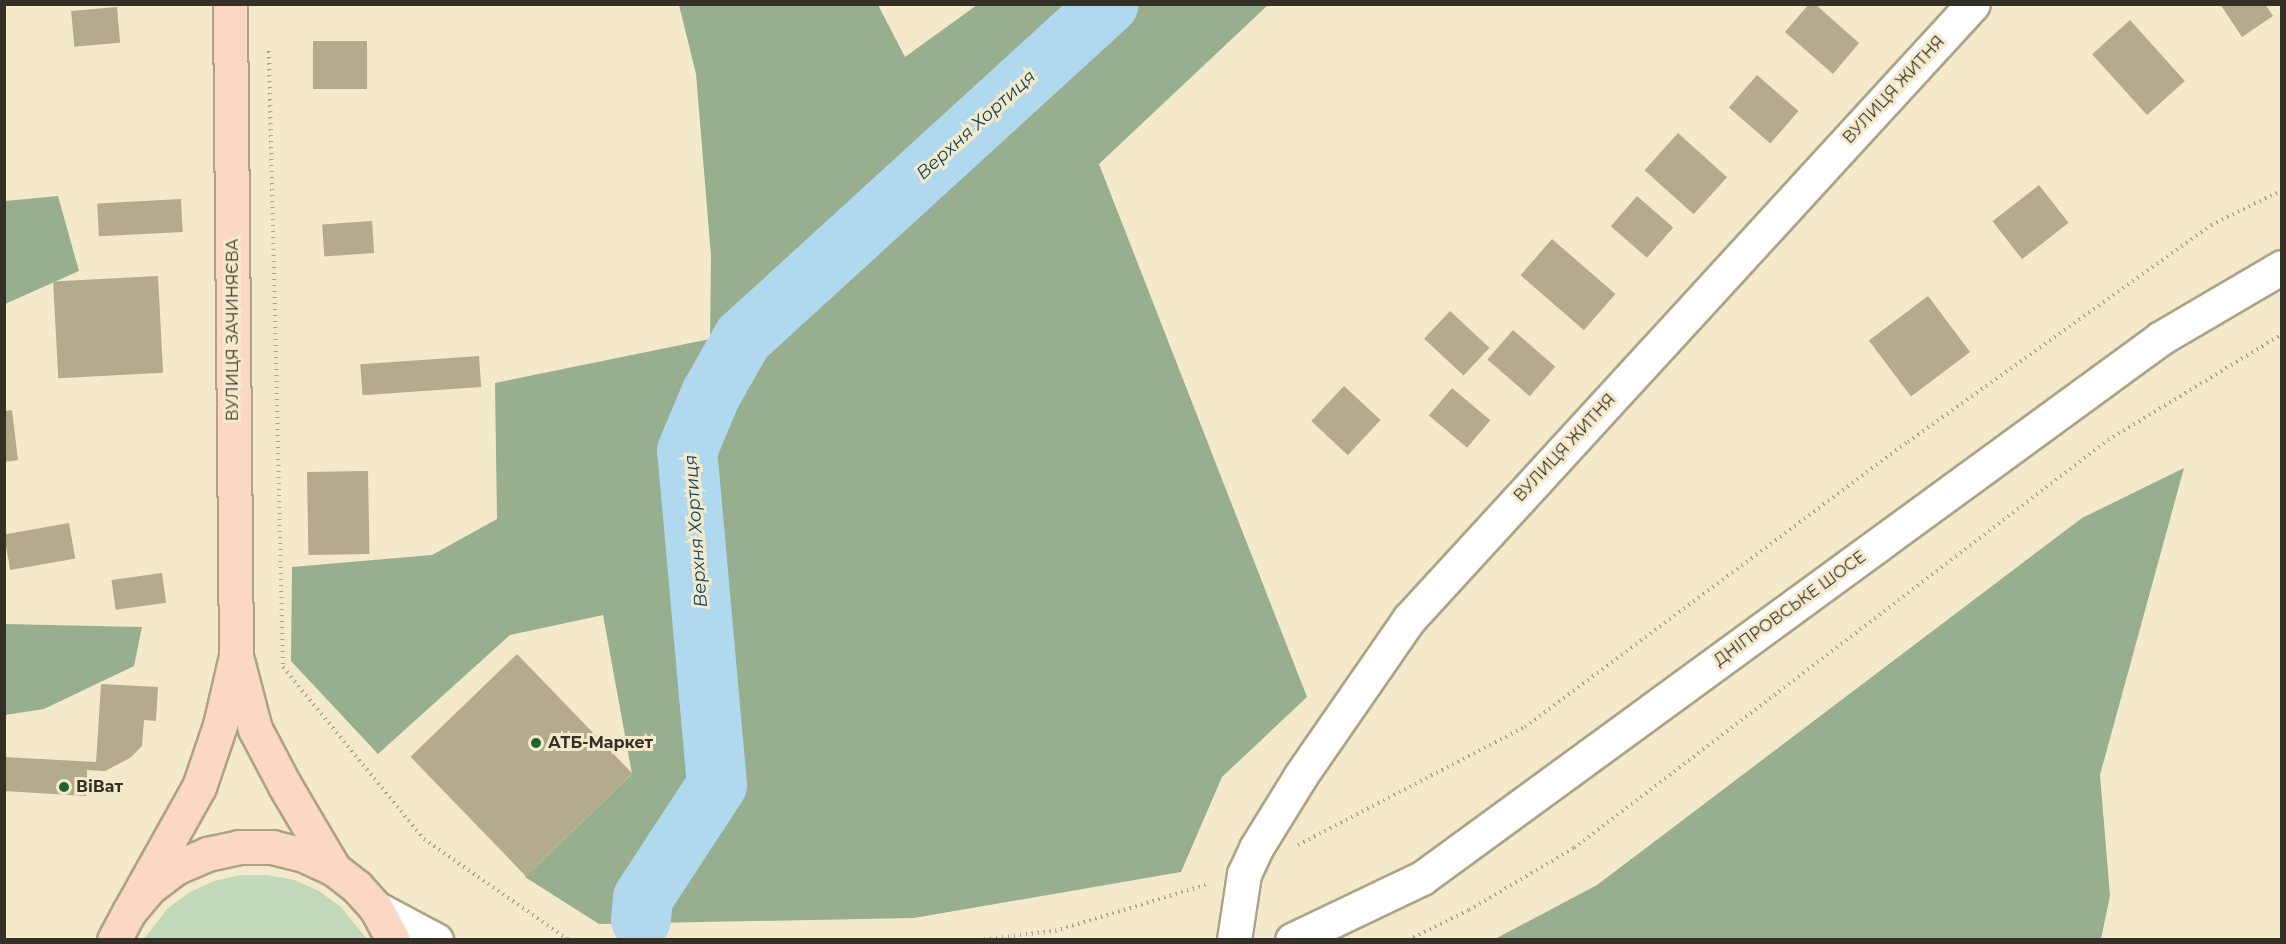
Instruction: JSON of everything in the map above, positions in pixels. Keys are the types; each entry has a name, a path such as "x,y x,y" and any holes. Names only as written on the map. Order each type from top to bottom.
{"main road":[{"name":"ВУЛИЦЯ ЗАЧИНЯЄВА","path":"230,4 236,656"},
{"path":"236,656 255,729 285,786 334,869"},
{"path":"121,926 199,788 220,724 236,656"},
{"path":"121,926 150,887 177,867 207,854 239,847 272,848 304,855 334,869 357,887 376,908 393,939"}],"street":[{"name":"ВУЛИЦЯ ЖИТНЯ","path":"1234,939 1244,874 1256,848 1301,775 1409,619 1973,4"},
{"name":"ДНІПРОВСЬКЕ ШОСЕ","path":"1292,939 1422,878 2161,338 2282,267"},
{"path":"376,908 436,939"}],"path":[{"path":"269,51 283,667 424,838 569,939"},
{"path":"1296,847 1525,727 1908,442 2211,225 2282,190"},
{"path":"1408,939 1469,910 1574,848 2108,440 2282,334"},
{"path":"978,939 1055,931 1244,874"}],"green space":[{"path":"679,5 878,5 905,57 977,5 1268,5 1099,164 1307,697 1222,777 1181,872 914,918 599,924 525,877 632,774 603,615 510,635 378,754 291,661 292,567 432,555 497,519 495,383 710,339 711,256 696,74"},
{"path":"58,196 79,271 5,304 5,201"},
{"path":"2184,468 2100,775 2110,896 2101,939 1495,939 1597,885 2082,518"},
{"path":"4,625 142,627 134,666 44,709 5,715"},
{"path":"240,875 267,875 294,880 319,891 341,907 367,939 144,939 168,908 190,892 214,881"}],"building":[{"path":"1809,4 1815,4 1859,43 1833,74 1785,32"},
{"path":"2220,4 2265,4 2273,16 2242,37"},
{"path":"117,7 120,43 74,47 71,11"},
{"path":"2130,20 2185,81 2147,115 2092,54"},
{"path":"313,41 367,41 367,89 313,89"},
{"path":"1757,75 1799,111 1770,144 1729,107"},
{"path":"1678,133 1727,177 1694,214 1645,170"},
{"path":"2039,185 2069,223 2022,259 1993,221"},
{"path":"1637,196 1673,227 1647,258 1611,226"},
{"path":"181,199 183,232 99,236 97,203"},
{"path":"372,221 374,253 324,256 322,224"},
{"path":"1552,239 1615,294 1584,330 1521,275"},
{"path":"158,276 163,373 58,378 53,281"},
{"path":"1928,296 1970,352 1911,396 1869,341"},
{"path":"1450,311 1489,348 1464,376 1424,339"},
{"path":"1513,330 1555,367 1530,396 1487,359"},
{"path":"479,356 481,387 362,395 360,364"},
{"path":"1344,386 1381,420 1348,455 1311,421"},
{"path":"1452,388 1490,420 1467,448 1429,416"},
{"path":"12,410 18,460 4,462 4,411"},
{"path":"368,471 369,554 308,555 307,472"},
{"path":"69,523 75,558 10,570 4,534"},
{"path":"162,573 166,603 116,610 111,580"},
{"path":"517,654 632,773 526,876 411,757"},
{"path":"101,684 158,687 156,721 144,720 142,746 130,758 105,771 87,770 86,796 4,791 4,757 96,762"}],"waterway":[{"name":"Верхня Хортиця","path":"641,920 643,898 717,785 687,451 711,394 743,338 1109,4"}],"place":[{"name":"АТБ-Маркет","path":"536,743"},
{"name":"ВіВат","path":"64,787"}]}
